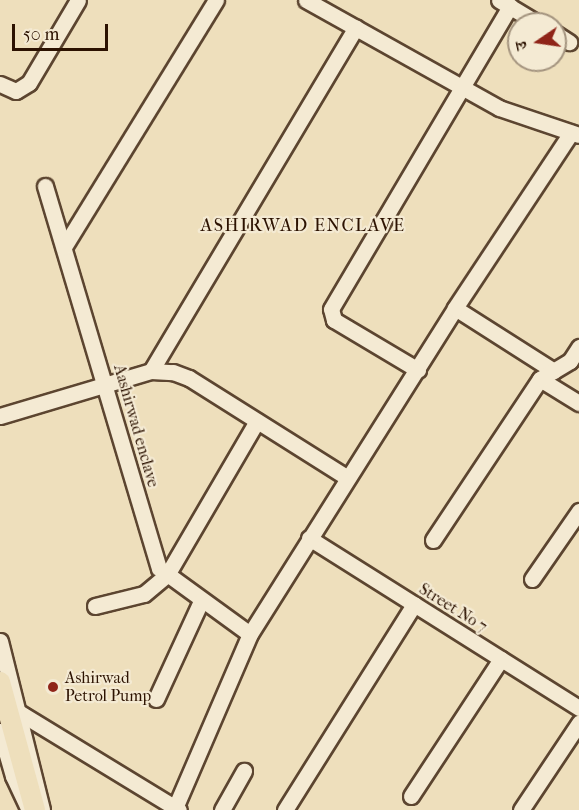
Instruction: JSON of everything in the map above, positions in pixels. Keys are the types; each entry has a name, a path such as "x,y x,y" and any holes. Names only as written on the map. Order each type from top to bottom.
{"main road":[{"path":"0,683 35,810"}],"street":[{"path":"0,84 16,91 29,83 78,0"},
{"path":"64,247 216,0"},
{"path":"20,713 177,809 250,634 346,477 418,370 454,308 575,134 517,116 460,87 306,0"},
{"path":"418,370 334,320 331,309 460,87 504,3 519,12"},
{"path":"151,371 356,27"},
{"name":"Aashirwad enclave","path":"45,186 106,386 155,559 167,575 250,634"},
{"path":"454,308 554,371"},
{"path":"433,540 540,379 570,361 579,347"},
{"path":"0,416 151,371 189,378 346,477"},
{"path":"540,379 579,404"},
{"path":"95,606 144,594 167,575 257,421"},
{"path":"532,579 579,511"},
{"name":"Street No 7","path":"309,538 579,708"},
{"path":"156,699 201,601"},
{"path":"285,810 414,604"},
{"path":"0,641 20,713 42,810"},
{"path":"411,796 501,659"},
{"path":"520,810 579,723"},
{"path":"0,731 28,810"},
{"path":"222,810 244,771"}],"place":[{"name":"Ashirwad Petrol Pump","path":"53,687"}],"district":[{"name":"ASHIRWAD ENCLAVE","path":"303,226"}]}
